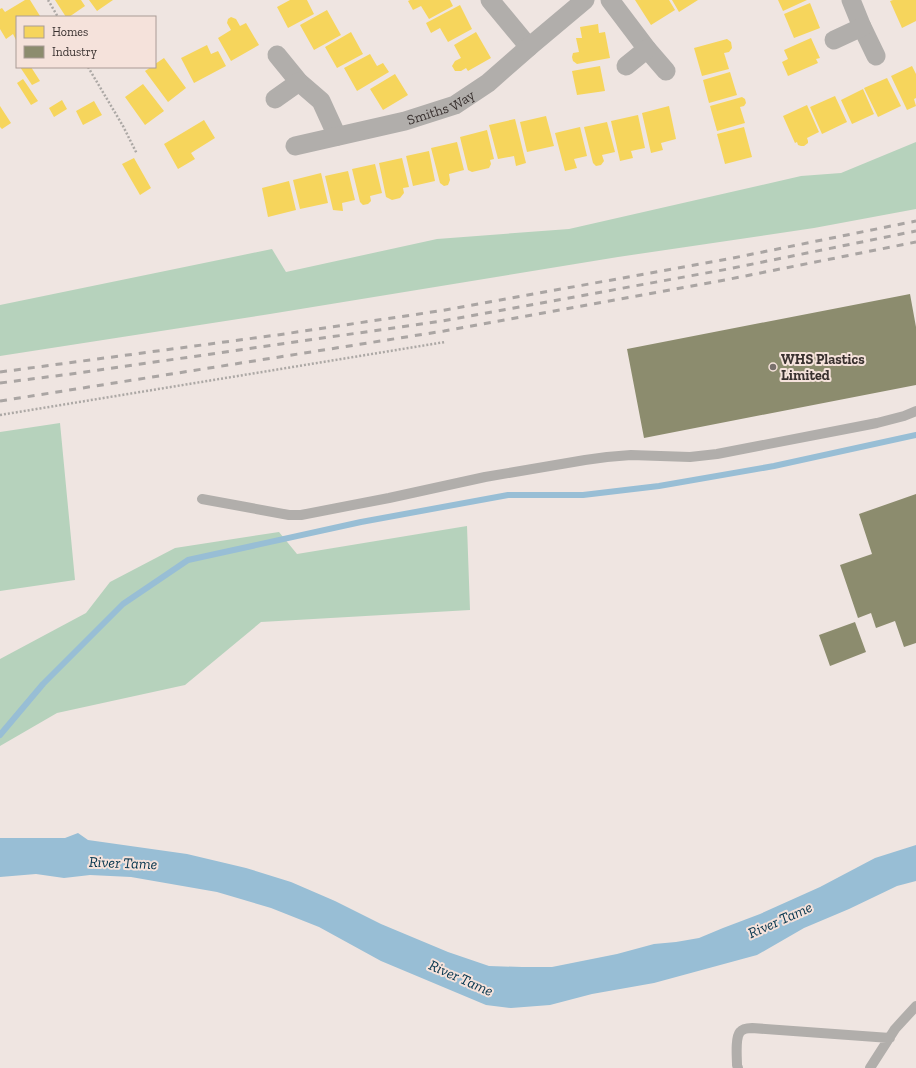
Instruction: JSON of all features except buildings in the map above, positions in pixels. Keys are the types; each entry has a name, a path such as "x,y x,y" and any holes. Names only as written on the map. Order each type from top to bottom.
{"street":[{"path":"490,0 529,47"},
{"name":"Smiths Way","path":"295,146 405,121 455,105 488,83 585,0"},
{"path":"610,0 647,49 666,71"},
{"path":"851,0 876,56"},
{"path":"834,40 862,27"},
{"path":"626,66 647,49"},
{"path":"277,55 299,82 321,101 337,136"},
{"path":"275,98 299,82"}],"lane":[{"path":"202,499 289,515 301,515 485,477 585,460 631,455 690,456 717,454 877,423 904,416 916,411"},
{"path":"870,1068 895,1030 916,1006"},
{"path":"738,1068 737,1037 744,1029 752,1028 890,1038"}],"path":[{"path":"48,0 57,16"},
{"path":"89,68 123,126 137,154"},
{"path":"0,415 445,342"}],"green space":[{"path":"916,142 916,209 814,228 618,257 270,314 0,356 0,305 272,249 286,272 437,239 569,229 801,176 841,173"},
{"path":"60,423 75,580 0,591 0,432"},
{"path":"467,526 470,610 261,622 185,685 57,713 0,746 0,659 86,613 110,582 175,548 279,532 297,554"}],"water":[{"name":"River Tame","path":"78,833 88,840 187,854 246,868 291,882 335,901 381,924 448,952 489,966 552,967 617,954 654,944 699,938 760,914 820,887 875,858 916,845 916,881 897,886 849,909 804,928 757,955 654,983 592,994 550,1005 511,1008 486,1005 381,961 319,927 271,908 217,892 131,877 90,875 64,878 36,874 0,877 0,838 65,838"}],"waterway":[{"path":"0,735 43,684 123,604 188,560 361,522 508,495 583,495 659,486 774,466 916,435"}],"railway":[{"path":"0,372 277,335 439,311 728,259 916,221"},
{"path":"0,383 442,321 728,269 916,231"},
{"path":"0,401 444,331 730,279 916,242"}],"place":[{"name":"WHS Plastics Limited","path":"773,367"}]}
